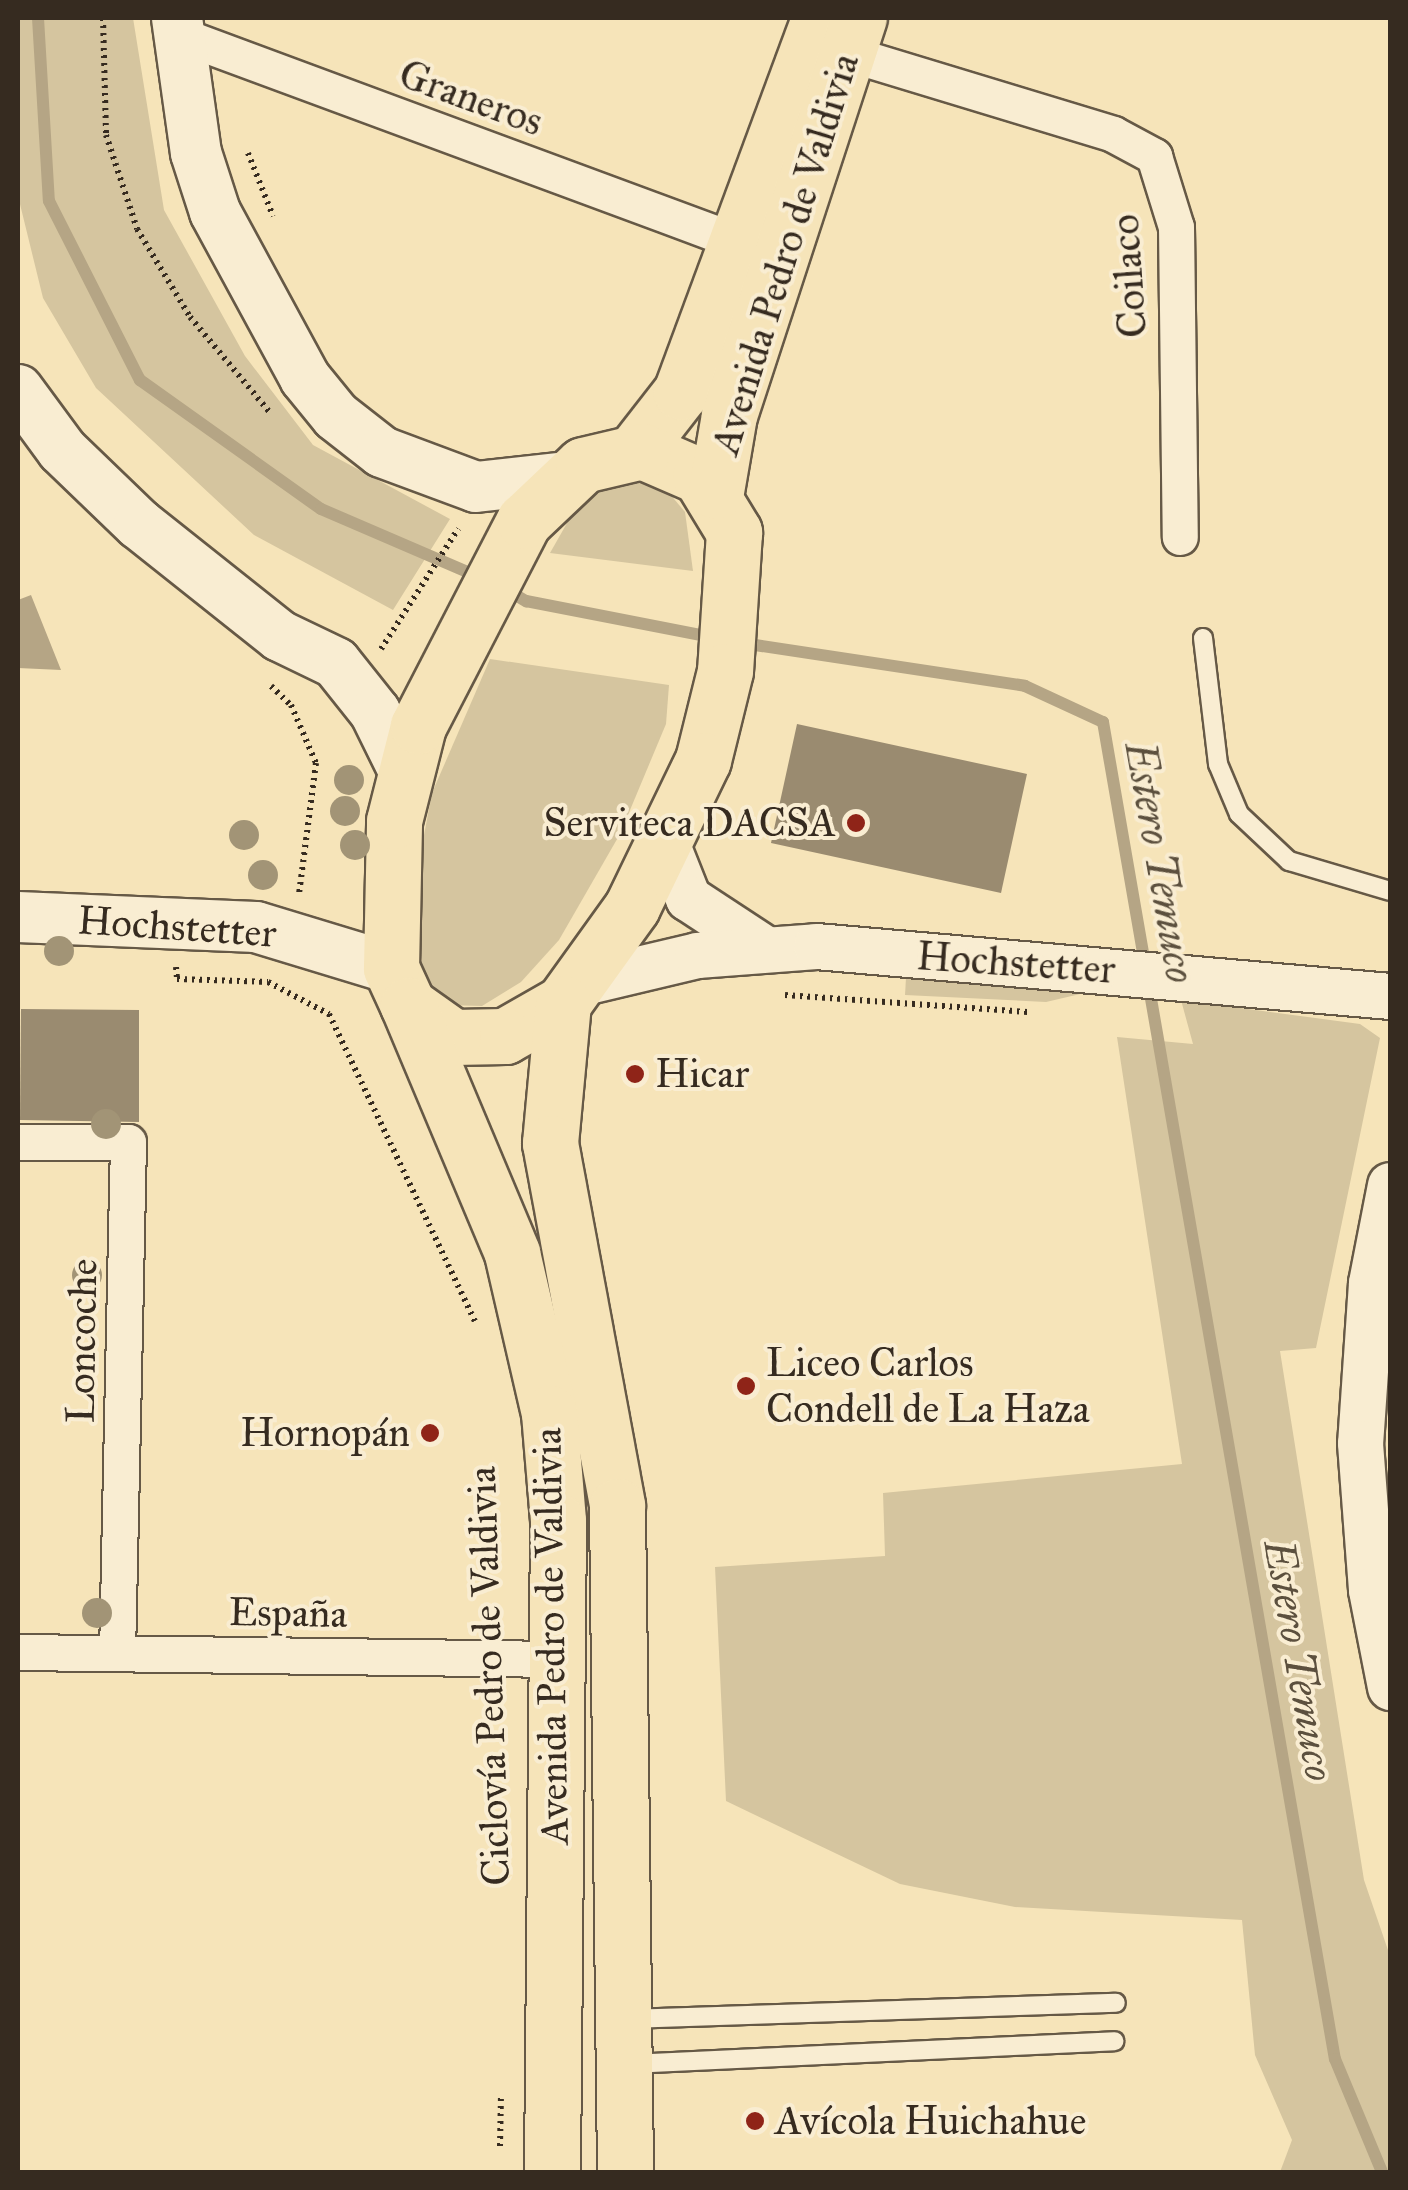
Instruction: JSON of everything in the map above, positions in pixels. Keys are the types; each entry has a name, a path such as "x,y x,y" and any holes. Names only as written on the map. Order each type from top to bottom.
{"main road":[{"path":"177,26 215,212 305,378 336,416 382,452 476,487 566,478"},
{"name":"Avenida Pedro de Valdivia","path":"635,451 682,392 736,241 842,29"},
{"name":"Avenida Pedro de Valdivia","path":"716,492 729,415 842,29"},
{"path":"18,390 100,488 280,636 336,663 356,684 404,773"},
{"name":"Avenida Pedro de Valdivia","path":"400,987 436,1029 479,1040 526,1029 571,993 667,845 703,760 725,671 735,590 734,532 716,492 682,462 635,451 601,456 566,478 508,547 457,639 404,773 389,870 400,987 512,1253 540,1362 558,1521 552,2172"},
{"name":"Hochstetter","path":"18,918 167,919 302,937 400,987"},
{"name":"Avenida Pedro de Valdivia","path":"571,993 550,1143 617,1506 625,2172"}],"street":[{"name":"Graneros","path":"177,26 736,241"},
{"name":"Coilaco","path":"842,29 1113,134 1154,156 1176,226 1180,537"},
{"name":"Hochstetter","path":"667,845 688,898 761,946"},
{"name":"Hochstetter","path":"571,993 761,946 1191,974 1390,996"},
{"name":"Loncoche","path":"18,1142 128,1142 118,1653"},
{"path":"1390,1185 1371,1283 1360,1443 1371,1590 1390,1686"},
{"name":"España","path":"18,1652 557,1659"}],"lane":[{"path":"1202,638 1218,764 1239,814 1289,861 1390,891"},
{"path":"622,2042 1116,2002"},
{"path":"622,2042 1114,2041"}],"path":[{"path":"103,18 106,135 137,228 211,345 282,424"},
{"path":"243,141 278,228"},
{"path":"373,661 458,528"},
{"path":"280,636 255,669 291,705 316,764 297,908"},
{"path":"167,919 178,979 268,982 329,1014 480,1331"},
{"path":"500,2156 502,2076"}],"shaded area":[{"path":"18,18 133,18 164,210 245,356 313,445 450,519 393,610 254,535 96,388 43,298 18,196"},
{"path":"633,477 664,487 685,512 693,571 550,553 571,516 610,484"},
{"path":"31,595 61,670 18,668 18,600"},
{"path":"490,659 669,685 666,724 620,834 559,940 521,982 482,1006 446,1005 424,981 413,893 432,793"},
{"path":"906,978 1093,991 1046,1002 905,995"},
{"path":"1181,1000 1360,1024 1380,1038 1316,1348 1280,1351 1364,1880 1390,1956 1390,2172 1280,2172 1292,2140 1255,2055 1242,1920 1015,1907 900,1884 726,1801 715,1567 885,1556 883,1493 1182,1464 1117,1037 1193,1044"}],"building":[{"path":"797,724 1027,774 1001,893 771,843"},
{"path":"21,1009 139,1010 139,1122 20,1120"}],"waterway":[{"name":"Estero Temuco","path":"38,18 49,201 140,380 321,509 481,578"},
{"name":"Estero Temuco","path":"504,588 526,601 712,637"},
{"name":"Estero Temuco","path":"742,643 1025,686 1103,722 1335,2059 1382,2172"}],"place":[{"name":"Serviteca DACSA","path":"856,823"},
{"name":"Hicar","path":"635,1074"},
{"name":"Liceo Carlos Condell de La Haza","path":"746,1386"},
{"name":"Hornopán","path":"430,1433"},
{"name":"Avícola Huichahue","path":"755,2121"}]}
